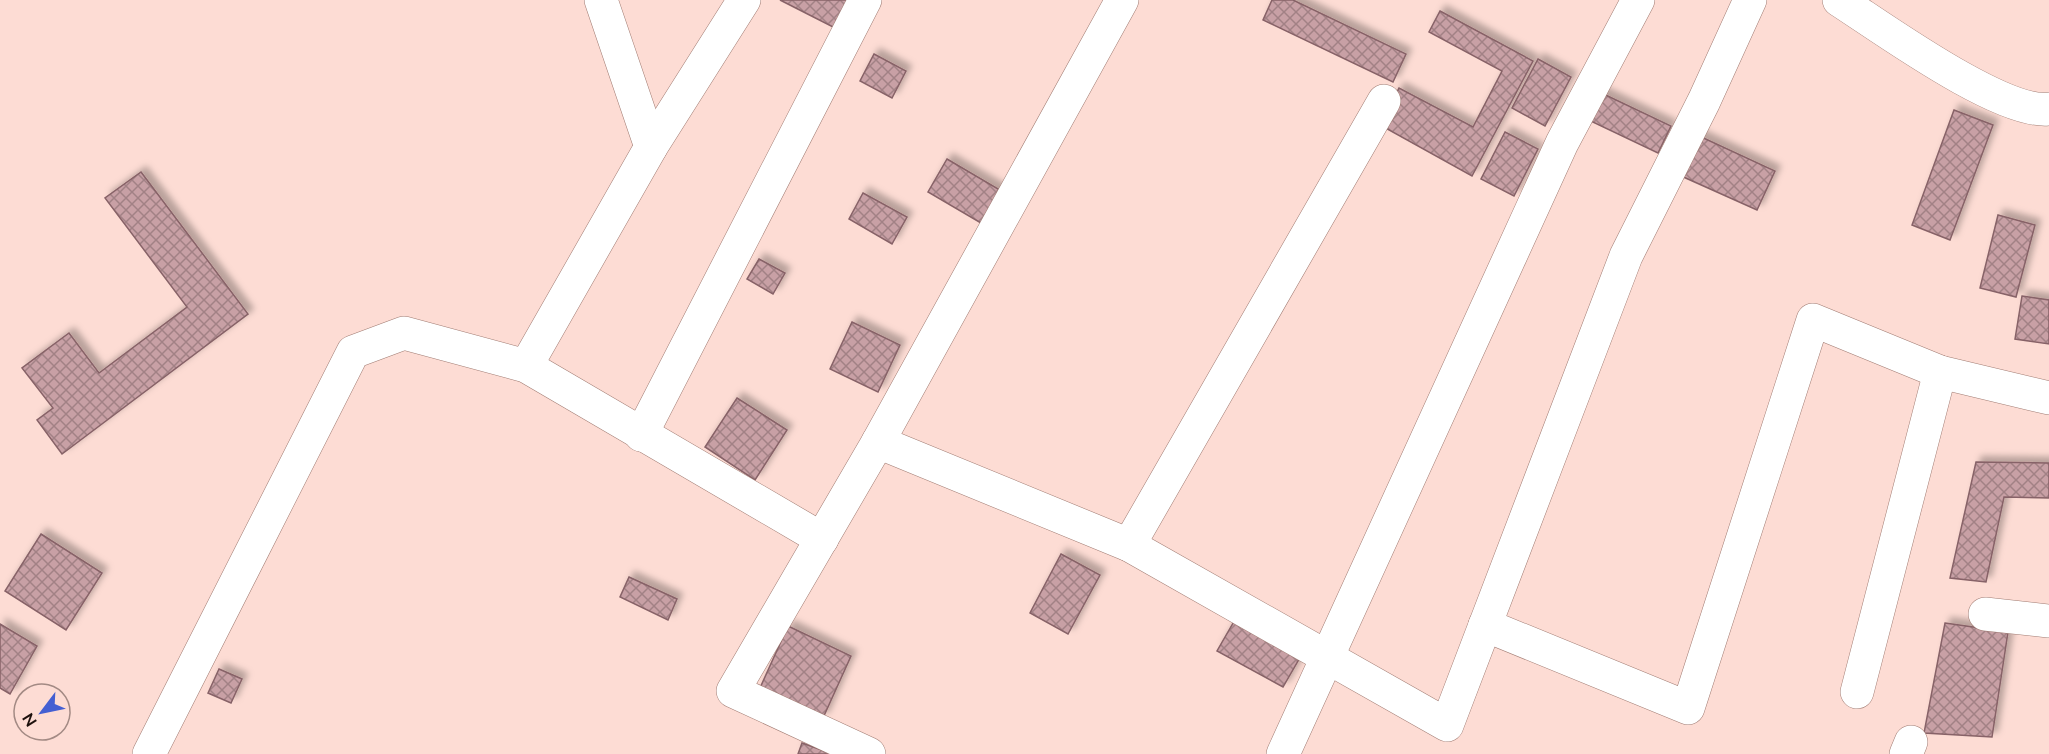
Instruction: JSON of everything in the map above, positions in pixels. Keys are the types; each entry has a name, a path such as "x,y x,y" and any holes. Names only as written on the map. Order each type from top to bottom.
{"street":[{"path":"601,0 651,147"},
{"path":"526,366 651,147 744,0"},
{"path":"641,435 865,0"},
{"path":"870,754 733,691 878,442 1122,0"},
{"path":"1283,754 1562,143 1638,0"},
{"path":"878,442 1129,545 1447,725 1626,256 1704,101 1750,0"},
{"path":"1839,0 1976,87 2022,105 2041,110 2049,109"},
{"path":"1129,545 1384,101"},
{"path":"1485,625 1688,708 1813,320 1940,372 2049,398"},
{"path":"148,754 353,352 404,333 526,366 822,539"},
{"path":"1857,692 1940,372"},
{"path":"1985,614 2049,621"}],"building":[{"path":"780,0 849,0 835,28"},
{"path":"1272,0 1293,0 1406,54 1393,82 1263,20"},
{"path":"1440,11 1533,61 1472,176 1380,125 1399,88 1473,127 1502,71 1429,32"},
{"path":"874,54 906,71 892,98 860,81"},
{"path":"1538,59 1571,77 1545,126 1512,108"},
{"path":"1593,89 1671,126 1658,153 1580,116"},
{"path":"1954,110 1993,125 1950,240 1912,225"},
{"path":"1505,132 1538,149 1514,196 1481,179"},
{"path":"1697,135 1775,171 1757,210 1679,175"},
{"path":"947,159 1005,193 986,226 928,192"},
{"path":"141,172 248,314 62,454 37,420 53,408 22,368 69,333 99,373 187,307 105,198"},
{"path":"863,193 907,217 892,244 849,219"},
{"path":"1998,215 2035,225 2016,297 1980,288"},
{"path":"759,259 785,273 773,294 747,279"},
{"path":"2022,296 2049,300 2049,344 2015,339"},
{"path":"852,322 900,345 878,392 830,369"},
{"path":"737,398 787,430 755,480 705,447"},
{"path":"1976,462 2049,463 2049,498 2004,497 1986,582 1950,578"},
{"path":"41,534 102,573 66,630 5,591"},
{"path":"1061,554 1100,575 1068,634 1030,613"},
{"path":"629,577 677,599 668,620 620,597"},
{"path":"1236,618 1302,654 1283,687 1217,651"},
{"path":"1945,623 2008,632 1992,737 1924,733"},
{"path":"0,624 37,646 17,682 12,682 10,694 0,688"},
{"path":"788,626 851,656 823,718 760,688"},
{"path":"219,669 242,679 231,703 208,693"},
{"path":"802,743 833,754 798,754"}]}
